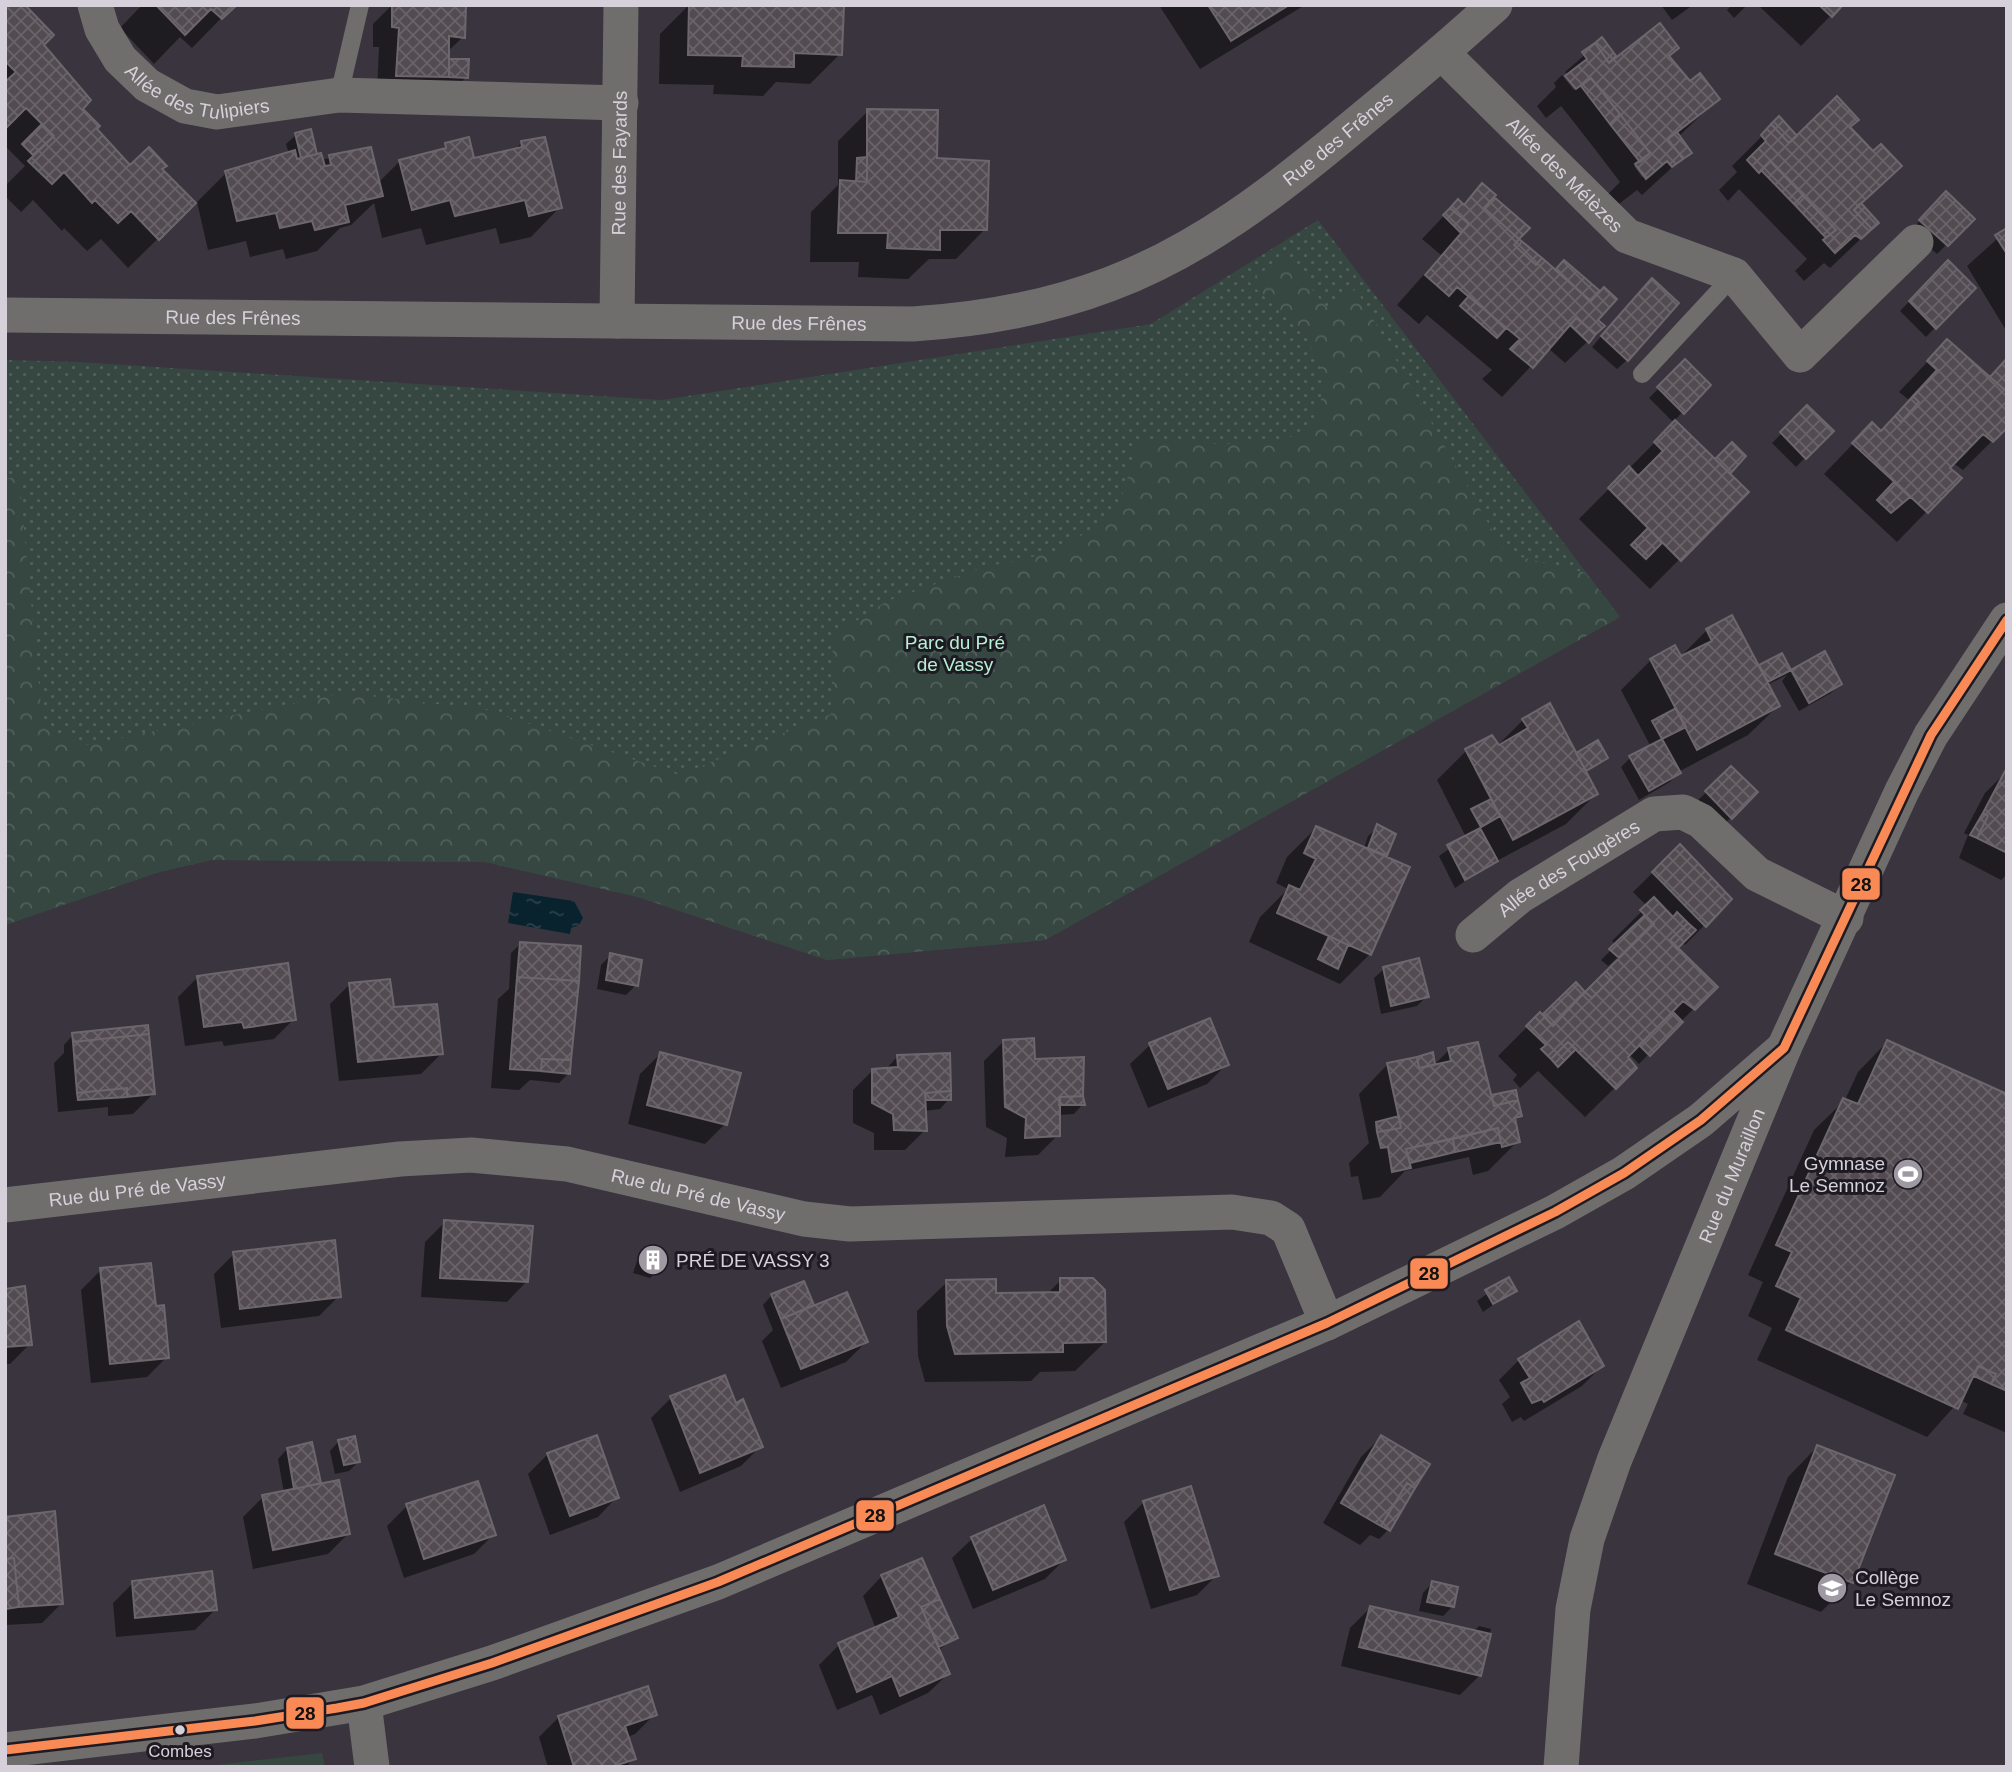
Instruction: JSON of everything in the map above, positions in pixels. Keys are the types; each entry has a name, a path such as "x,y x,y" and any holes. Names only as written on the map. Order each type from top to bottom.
{"street":[{"name":"Allée des Tulipiers","path":"95,5 102,29 120,60 147,85 185,106 217,112 250,110 340,95 621,103"},
{"name":"Rue des Fayards","path":"618,321 621,5"},
{"name":"Rue des Frênes","path":"5,315 913,324 961,321 1012,312 1079,294 1160,262 1207,237 1278,189 1442,53 1494,5"},
{"name":"Allée des Mélèzes","path":"1442,53 1627,236 1734,275"},
{"path":"1734,275 1800,355 1916,242"},
{"name":"Rue du Muraillon","path":"1561,1767 1573,1609 1587,1539 1614,1461 1784,1048 1931,735 2007,620"},
{"name":"Allée des Fougères","path":"1473,935 1520,896 1654,814 1683,812 1701,821 1758,874 1846,918"},
{"path":"5,1750 255,1721 364,1703 492,1664 718,1582 1327,1323 1543,1219 1624,1173 1701,1120 1784,1048"},
{"name":"Rue du Pré de Vassy","path":"5,1205 400,1160 471,1155 567,1164 804,1219 850,1224 1232,1212 1271,1218 1288,1229 1327,1323"},
{"path":"364,1703 372,1767"}],"lane":[{"path":"340,95 360,5"},
{"path":"1642,374 1734,275"}],"green space":[{"name":"Parc du Pré de Vassy","path":"1318,220 1620,617 1045,940 827,960 638,897 485,862 212,860 159,872 5,925 5,360 80,362 662,400 1151,324"},
{"path":"1287,256 1326,307 1356,289 1505,553 1586,573 1620,617 1045,940 827,960 638,897 485,862 212,860 159,872 5,925 5,479 19,476 43,727 85,745 344,693 488,710 679,775 831,714 833,636 887,601 984,567 1056,552 1117,512 1139,440 1223,444 1283,441 1310,427 1327,384 1308,339 1248,281"},
{"path":"322,1753 325,1767 197,1767"}],"water":[{"path":"513,892 574,901 583,918 579,925 571,928 570,934 508,923"}],"building":[{"path":"5,5 25,5 54,35 44,45 91,100 83,109 100,126 97,129 130,165 149,147 167,166 162,169 196,203 159,240 131,211 118,223 95,200 92,203 64,172 52,184 28,161 54,136 26,108 5,129 5,82 16,72 5,61"},
{"path":"156,5 237,5 222,19 211,9 185,35"},
{"path":"392,5 466,5 465,38 449,36 449,77 396,76 399,28 392,27"},
{"path":"689,5 844,5 842,55 794,53 794,67 742,66 743,56 688,55"},
{"path":"1208,5 1289,5 1231,41"},
{"path":"1819,5 1843,5 1832,17"},
{"path":"1660,23 1679,48 1669,56 1690,81 1700,73 1720,99 1668,139 1683,159 1672,167 1667,161 1646,179 1635,164 1650,153 1620,114 1591,78 1576,89 1565,76 1587,59 1582,52 1595,43 1609,63"},
{"path":"1602,37 1616,56 1609,63 1595,43"},
{"path":"449,59 469,59 468,78 449,77"},
{"path":"1591,78 1620,114 1610,124 1581,86"},
{"path":"1837,96 1859,120 1850,127 1873,151 1881,144 1902,166 1854,210 1872,229 1861,239 1855,235 1835,253 1823,240 1836,230 1770,161 1759,173 1747,160 1766,141 1761,135 1771,124 1789,143"},
{"path":"867,109 938,110 937,158 989,161 987,230 940,230 940,250 887,248 888,233 838,233 840,180 867,182"},
{"path":"1620,114 1650,153 1640,162 1610,124"},
{"path":"1779,116 1797,136 1789,143 1771,124"},
{"path":"42,124 54,136 33,155 22,144"},
{"path":"311,129 317,154 301,158 295,133"},
{"path":"1677,132 1692,153 1683,159 1668,139"},
{"path":"469,137 474,158 522,147 521,141 545,137 562,208 529,216 525,200 455,216 450,200 412,210 399,160 446,148 445,143"},
{"path":"371,147 383,196 345,205 349,222 315,230 312,221 280,228 276,213 237,221 225,171 295,150 297,159 321,153 325,166 331,165 329,155"},
{"path":"867,157 867,182 856,182 857,158"},
{"path":"1770,161 1803,195 1794,204 1761,170"},
{"path":"1482,183 1496,195 1484,208 1519,239 1514,245 1536,265 1542,258 1591,301 1604,287 1617,299 1598,320 1605,326 1596,334 1576,318 1533,368 1510,349 1520,339 1457,287 1449,296 1425,275 1469,224 1450,208 1458,199 1464,205"},
{"path":"1946,191 1975,219 1948,246 1919,220"},
{"path":"1803,195 1836,230 1826,238 1794,204"},
{"path":"1494,197 1530,228 1519,239 1484,208"},
{"path":"1861,203 1879,223 1872,229 1854,210"},
{"path":"1450,208 1469,224 1461,233 1443,215"},
{"path":"2007,228 2007,254 1995,235"},
{"path":"1519,239 1542,258 1536,265 1514,245"},
{"path":"1564,260 1600,291 1591,301 1555,270"},
{"path":"1948,260 1976,288 1936,329 1909,301"},
{"path":"1652,278 1679,303 1628,361 1601,336"},
{"path":"1469,296 1506,328 1497,338 1460,306"},
{"path":"1576,318 1596,334 1589,343 1570,325"},
{"path":"1947,339 2007,392 2007,428 1993,442 1983,434 1950,468 1962,478 1928,513 1852,443 1872,422 1881,431 1895,416 1901,422 1919,402 1913,396 1937,370 1927,361"},
{"path":"2007,358 2007,388 2005,390 1990,377"},
{"path":"1685,359 1711,385 1684,414 1657,387"},
{"path":"1913,396 1919,402 1901,422 1895,416"},
{"path":"1807,405 1834,431 1806,459 1780,432"},
{"path":"1675,420 1749,492 1681,561 1608,488 1629,466 1638,476 1663,451 1654,442"},
{"path":"1732,442 1746,456 1730,474 1715,459"},
{"path":"1894,482 1910,497 1891,513 1877,500"},
{"path":"1648,528 1662,543 1646,559 1631,545"},
{"path":"1732,615 1780,706 1697,750 1650,659 1675,645 1681,656 1712,641 1706,629"},
{"path":"1825,651 1842,684 1809,703 1791,670"},
{"path":"1782,653 1791,670 1768,682 1759,665"},
{"path":"1550,703 1598,794 1513,840 1465,749 1492,735 1499,745 1528,728 1522,719"},
{"path":"1676,708 1686,727 1662,739 1652,721"},
{"path":"1662,739 1681,773 1649,791 1629,756"},
{"path":"1598,740 1608,758 1586,771 1576,753"},
{"path":"1731,766 1758,792 1732,819 1705,791"},
{"path":"2005,771 2007,853 1977,838 1988,816 1983,813"},
{"path":"1491,799 1500,816 1481,827 1471,809"},
{"path":"1983,813 1988,816 1977,838 1970,835"},
{"path":"1377,824 1396,834 1387,856 1368,848"},
{"path":"1316,826 1410,867 1371,955 1277,913 1289,885 1300,890 1316,859 1304,853"},
{"path":"1480,828 1498,861 1465,880 1447,845"},
{"path":"1680,844 1732,899 1706,927 1652,872"},
{"path":"1654,897 1673,917 1677,912 1688,923 1670,940 1718,987 1695,1010 1683,1001 1628,1057 1637,1068 1616,1089 1568,1042 1551,1059 1541,1049 1546,1045 1526,1026 1540,1012 1553,1026 1585,992 1592,998 1612,978 1606,971 1654,924 1640,910"},
{"path":"1645,915 1654,924 1619,958 1609,949"},
{"path":"1688,923 1696,930 1677,949 1670,940"},
{"path":"1329,936 1348,945 1338,969 1318,959"},
{"path":"520,942 581,946 579,981 517,977"},
{"path":"610,953 642,960 638,986 606,980"},
{"path":"1419,958 1429,997 1391,1006 1383,967"},
{"path":"288,963 296,1020 244,1028 242,1022 204,1027 197,976"},
{"path":"1606,971 1612,978 1592,998 1585,992"},
{"path":"517,977 579,981 571,1060 542,1059 541,1071 510,1069"},
{"path":"390,979 394,1007 437,1004 443,1054 358,1062 349,983"},
{"path":"1576,982 1585,992 1553,1026 1543,1014"},
{"path":"1673,1012 1683,1022 1650,1056 1639,1045"},
{"path":"1210,1018 1229,1065 1168,1089 1149,1043"},
{"path":"148,1025 149,1034 73,1042 72,1033"},
{"path":"149,1034 155,1094 127,1097 127,1088 77,1093 73,1042"},
{"path":"1034,1038 1035,1059 1084,1057 1083,1096 1060,1097 1060,1136 1025,1138 1026,1118 1005,1107 1003,1040"},
{"name":"Gymnase Le Semnoz","path":"1887,1040 2007,1094 2007,1391 1991,1384 1996,1374 1978,1366 1958,1409 1786,1330 1801,1298 1776,1286 1792,1252 1776,1245 1843,1098 1858,1104"},
{"path":"1478,1042 1494,1106 1518,1100 1522,1116 1515,1118 1520,1142 1502,1147 1498,1128 1406,1149 1411,1168 1392,1172 1388,1147 1381,1148 1377,1132 1401,1128 1387,1063 1417,1057 1419,1068 1451,1061 1448,1048"},
{"path":"1568,1042 1576,1049 1558,1067 1551,1059"},
{"path":"660,1052 741,1073 727,1125 647,1105"},
{"path":"1433,1052 1435,1065 1419,1068 1417,1057"},
{"path":"950,1053 951,1091 925,1093 927,1131 894,1130 893,1114 872,1103 872,1069 898,1067 897,1055"},
{"path":"542,1059 571,1060 570,1074 541,1071"},
{"path":"127,1088 127,1097 78,1100 77,1093"},
{"path":"1516,1090 1518,1100 1494,1106 1491,1095"},
{"path":"951,1091 951,1100 926,1100 925,1093"},
{"path":"1083,1096 1085,1105 1059,1105 1060,1097"},
{"path":"1399,1116 1401,1128 1377,1132 1376,1122"},
{"path":"1498,1128 1501,1142 1455,1152 1453,1139"},
{"path":"1453,1139 1455,1152 1410,1163 1406,1149"},
{"path":"444,1220 533,1226 528,1282 440,1278"},
{"path":"335,1240 341,1297 240,1309 233,1252"},
{"name":"PRÉ DE VASSY 3","path":"647,1250 665,1255 661,1270 642,1264"},
{"path":"151,1263 156,1306 164,1305 169,1358 110,1364 100,1268"},
{"path":"1509,1277 1517,1291 1493,1304 1485,1290"},
{"path":"1060,1278 1093,1278 1105,1290 1106,1342 1063,1343 1063,1352 955,1354 947,1326 946,1280 996,1279 996,1293 1060,1292"},
{"path":"804,1281 814,1305 781,1319 771,1294"},
{"path":"25,1286 32,1345 5,1347 5,1289"},
{"path":"847,1292 868,1342 801,1369 781,1319"},
{"path":"1579,1321 1604,1366 1544,1402 1542,1399 1532,1403 1521,1383 1530,1378 1518,1359"},
{"path":"1978,1366 1996,1374 1991,1384 1974,1376"},
{"path":"725,1375 736,1403 743,1399 763,1447 700,1473 670,1396"},
{"path":"597,1435 619,1498 570,1516 547,1453"},
{"path":"1381,1435 1430,1464 1415,1488 1407,1483 1381,1526 1341,1503"},
{"path":"355,1436 360,1462 344,1465 338,1440"},
{"path":"312,1442 321,1483 294,1489 287,1448"},
{"path":"1817,1445 1895,1475 1853,1583 1775,1554"},
{"path":"339,1480 350,1534 273,1550 262,1495"},
{"path":"478,1481 496,1535 424,1559 406,1504"},
{"path":"1407,1483 1415,1488 1390,1531 1381,1526"},
{"path":"1191,1486 1219,1576 1170,1590 1143,1501"},
{"path":"1044,1505 1066,1560 993,1590 971,1537"},
{"path":"55,1511 63,1604 19,1607 14,1558 5,1559 5,1517"},
{"path":"14,1558 19,1607 5,1609 5,1559"},
{"path":"922,1558 940,1599 921,1607 950,1674 900,1696 892,1676 857,1692 838,1643 899,1617 881,1575"},
{"path":"212,1571 217,1610 135,1618 132,1581"},
{"path":"1432,1581 1458,1587 1454,1607 1427,1602"},
{"path":"940,1599 958,1638 939,1647 921,1607"},
{"path":"1370,1606 1491,1634 1481,1676 1359,1647"},
{"path":"648,1686 657,1715 625,1726 636,1759 611,1767 574,1767 558,1716"}],"transit line":[{"name":"28","path":"5,1750 255,1721 337,1708 364,1703 492,1663 718,1582 1327,1323 1555,1212 1624,1173 1701,1120 1784,1048 1931,735 2007,620"}],"place":[{"name":"Gymnase Le Semnoz","path":"1908,1174"},
{"name":"PRÉ DE VASSY 3","path":"653,1260"},
{"name":"Collège Le Semnoz","path":"1832,1588"},
{"name":"Combes","path":"180,1730"}]}
